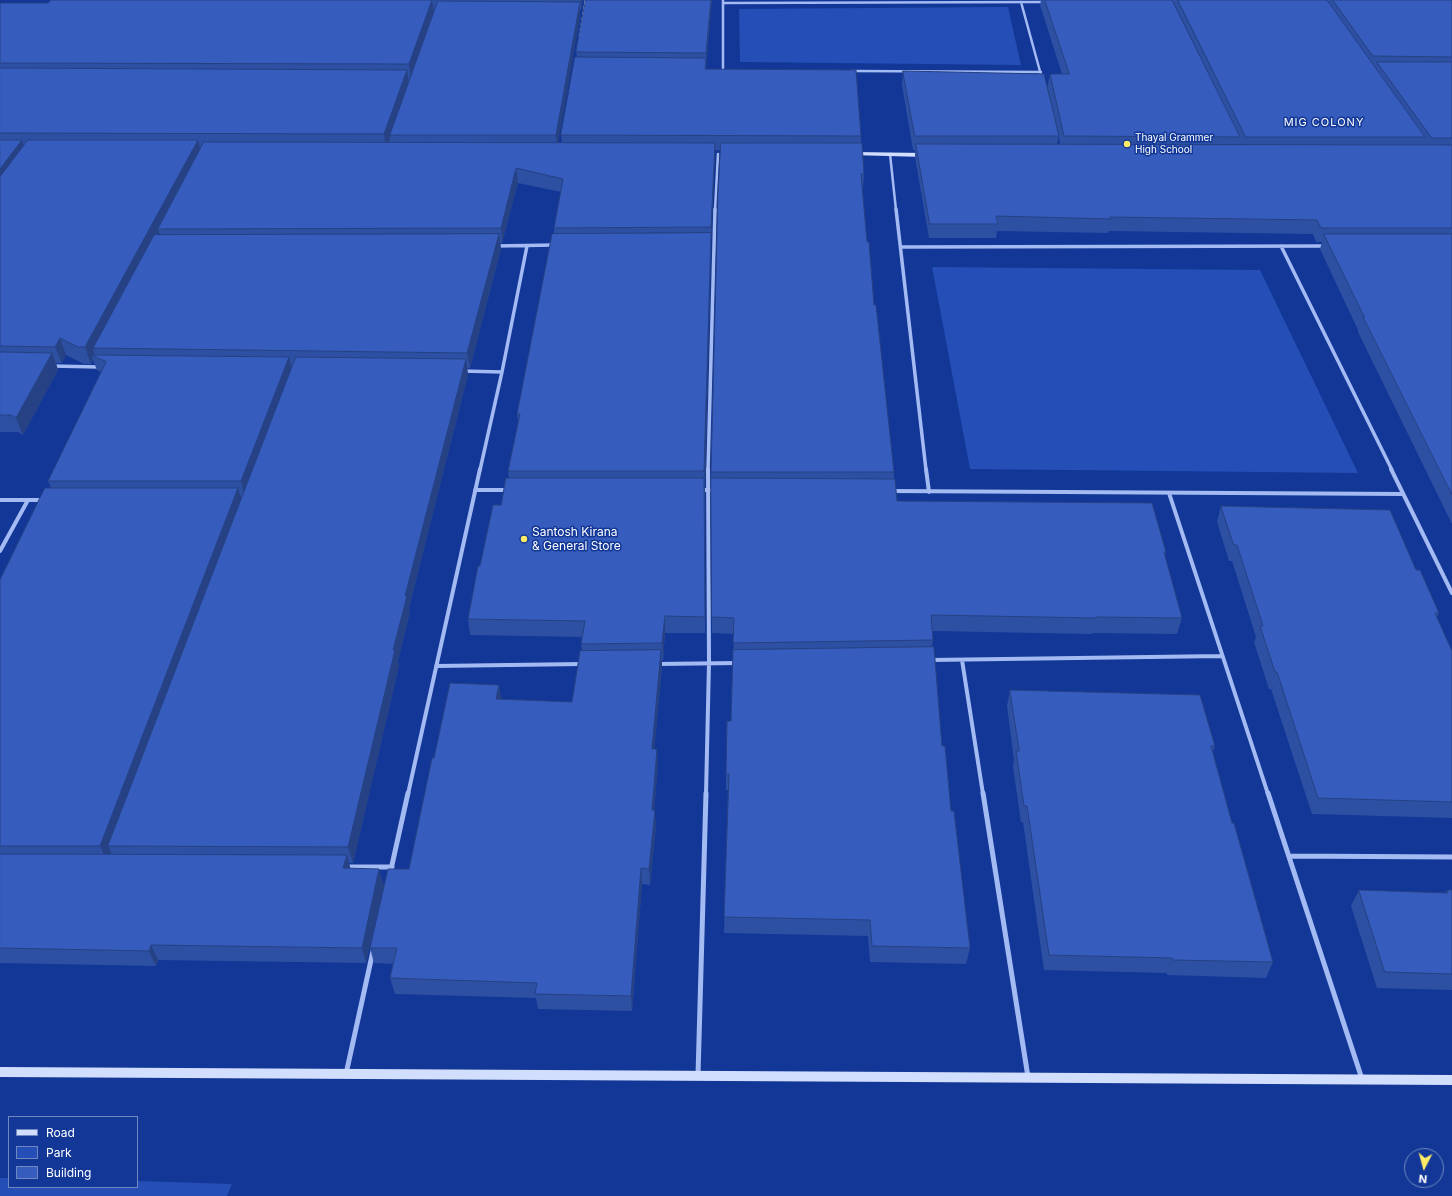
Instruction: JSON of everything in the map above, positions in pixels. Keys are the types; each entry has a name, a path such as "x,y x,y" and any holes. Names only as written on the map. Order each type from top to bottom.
{"street":[{"path":"579,37 586,0"},
{"path":"723,70 723,1 1051,2"},
{"path":"1021,2 1042,80"},
{"path":"715,70 731,70"},
{"path":"850,71 1040,72"},
{"path":"710,154 726,154"},
{"path":"698,1076 709,663 708,490 713,245 718,154"},
{"path":"843,154 928,154"},
{"path":"890,154 929,492"},
{"path":"495,246 558,245"},
{"path":"706,245 713,245"},
{"path":"388,882 502,372 527,246"},
{"path":"1281,246 1452,593"},
{"path":"900,247 1328,246"},
{"path":"93,367 97,360"},
{"path":"47,366 101,367"},
{"path":"454,371 502,372"},
{"path":"475,490 514,490"},
{"path":"692,490 724,490"},
{"path":"890,491 1403,494"},
{"path":"1169,492 1362,1079"},
{"path":"0,500 51,500"},
{"path":"0,551 28,500"},
{"path":"922,660 1222,656"},
{"path":"962,660 1028,1077"},
{"path":"654,664 740,662"},
{"path":"436,666 584,664"},
{"path":"1289,856 1452,858"},
{"path":"337,867 392,867"},
{"path":"345,1074 375,944"},
{"path":"0,1072 1452,1080"}],"green space":[{"path":"1008,7 1021,65 740,62 739,9"},
{"path":"932,267 1260,270 1358,473 970,469"},
{"path":"0,1178 8,1178 8,1188 138,1188 138,1181 232,1184 227,1196 0,1196"}],"building":[{"path":"51,0 432,0 409,64 0,63 0,3 48,3"},
{"path":"586,0 711,0 706,53 576,52"},
{"path":"1045,0 1172,0 1240,137 1064,136 1050,74 1069,74"},
{"path":"1178,0 1327,0 1425,137 1246,137"},
{"path":"1333,0 1452,0 1452,57 1373,56"},
{"path":"438,1 580,2 556,135 390,135"},
{"path":"575,57 706,58 705,69 856,70 861,136 561,135"},
{"path":"1377,62 1452,62 1452,138 1432,138"},
{"path":"0,68 407,70 384,134 0,133"},
{"path":"903,71 1044,74 1059,136 915,136"},
{"path":"0,140 22,140 0,169"},
{"path":"28,140 198,140 85,347 78,347 60,338 55,347 0,346 0,177"},
{"path":"204,142 715,143 711,227 554,228 563,179 516,168 501,228 158,229"},
{"path":"721,143 862,143 864,174 861,174 867,242 869,242 874,305 876,305 894,472 711,472 718,193"},
{"path":"916,144 1452,145 1452,228 1321,228 1317,220 1110,217 1111,219 996,216 998,224 930,224"},
{"path":"711,233 704,471 508,471 520,414 517,414 552,234"},
{"path":"499,234 467,353 93,348 154,235"},
{"path":"1324,234 1452,234 1452,495 1363,317"},
{"path":"0,352 52,353 16,418 11,415 0,415"},
{"path":"91,355 289,357 241,481 48,481 106,362"},
{"path":"296,357 466,359 405,596 407,596 393,650 395,650 348,847 108,846"},
{"path":"506,478 704,478 705,617 665,616 662,643 581,644 585,621 468,619 478,566 480,566 493,505 501,505"},
{"path":"711,478 895,479 897,501 1152,503 1182,618 931,615 933,640 733,643 734,618 712,617"},
{"path":"45,488 238,488 100,846 0,846 0,580"},
{"path":"1221,506 1390,510 1416,570 1420,570 1439,613 1435,613 1452,651 1452,802 1318,798 1277,672 1275,672 1260,626 1263,626 1237,545 1234,545"},
{"path":"934,647 942,746 945,746 951,811 954,811 970,948 872,946 870,920 724,917 729,774 726,774 727,721 731,721 733,650"},
{"path":"661,650 652,749 657,749 652,810 655,810 649,869 641,868 631,996 535,994 537,983 390,978 397,948 370,948 388,869 409,869 432,758 434,758 450,683 499,685 496,699 572,702 580,651"},
{"path":"1010,690 1200,695 1215,746 1211,746 1232,823 1234,823 1273,962 1049,955 1027,806 1024,806 1016,751 1019,751"},
{"path":"0,854 347,855 343,868 379,869 362,948 151,945 149,951 0,948"},
{"path":"1359,890 1448,893 1447,890 1452,890 1452,974 1385,972"}],"place":[{"name":"Thayal Grammer High School","path":"1127,144"},
{"name":"Santosh Kirana & General Store","path":"524,539"}],"district":[{"name":"MIG COLONY","path":"1324,123"}]}
